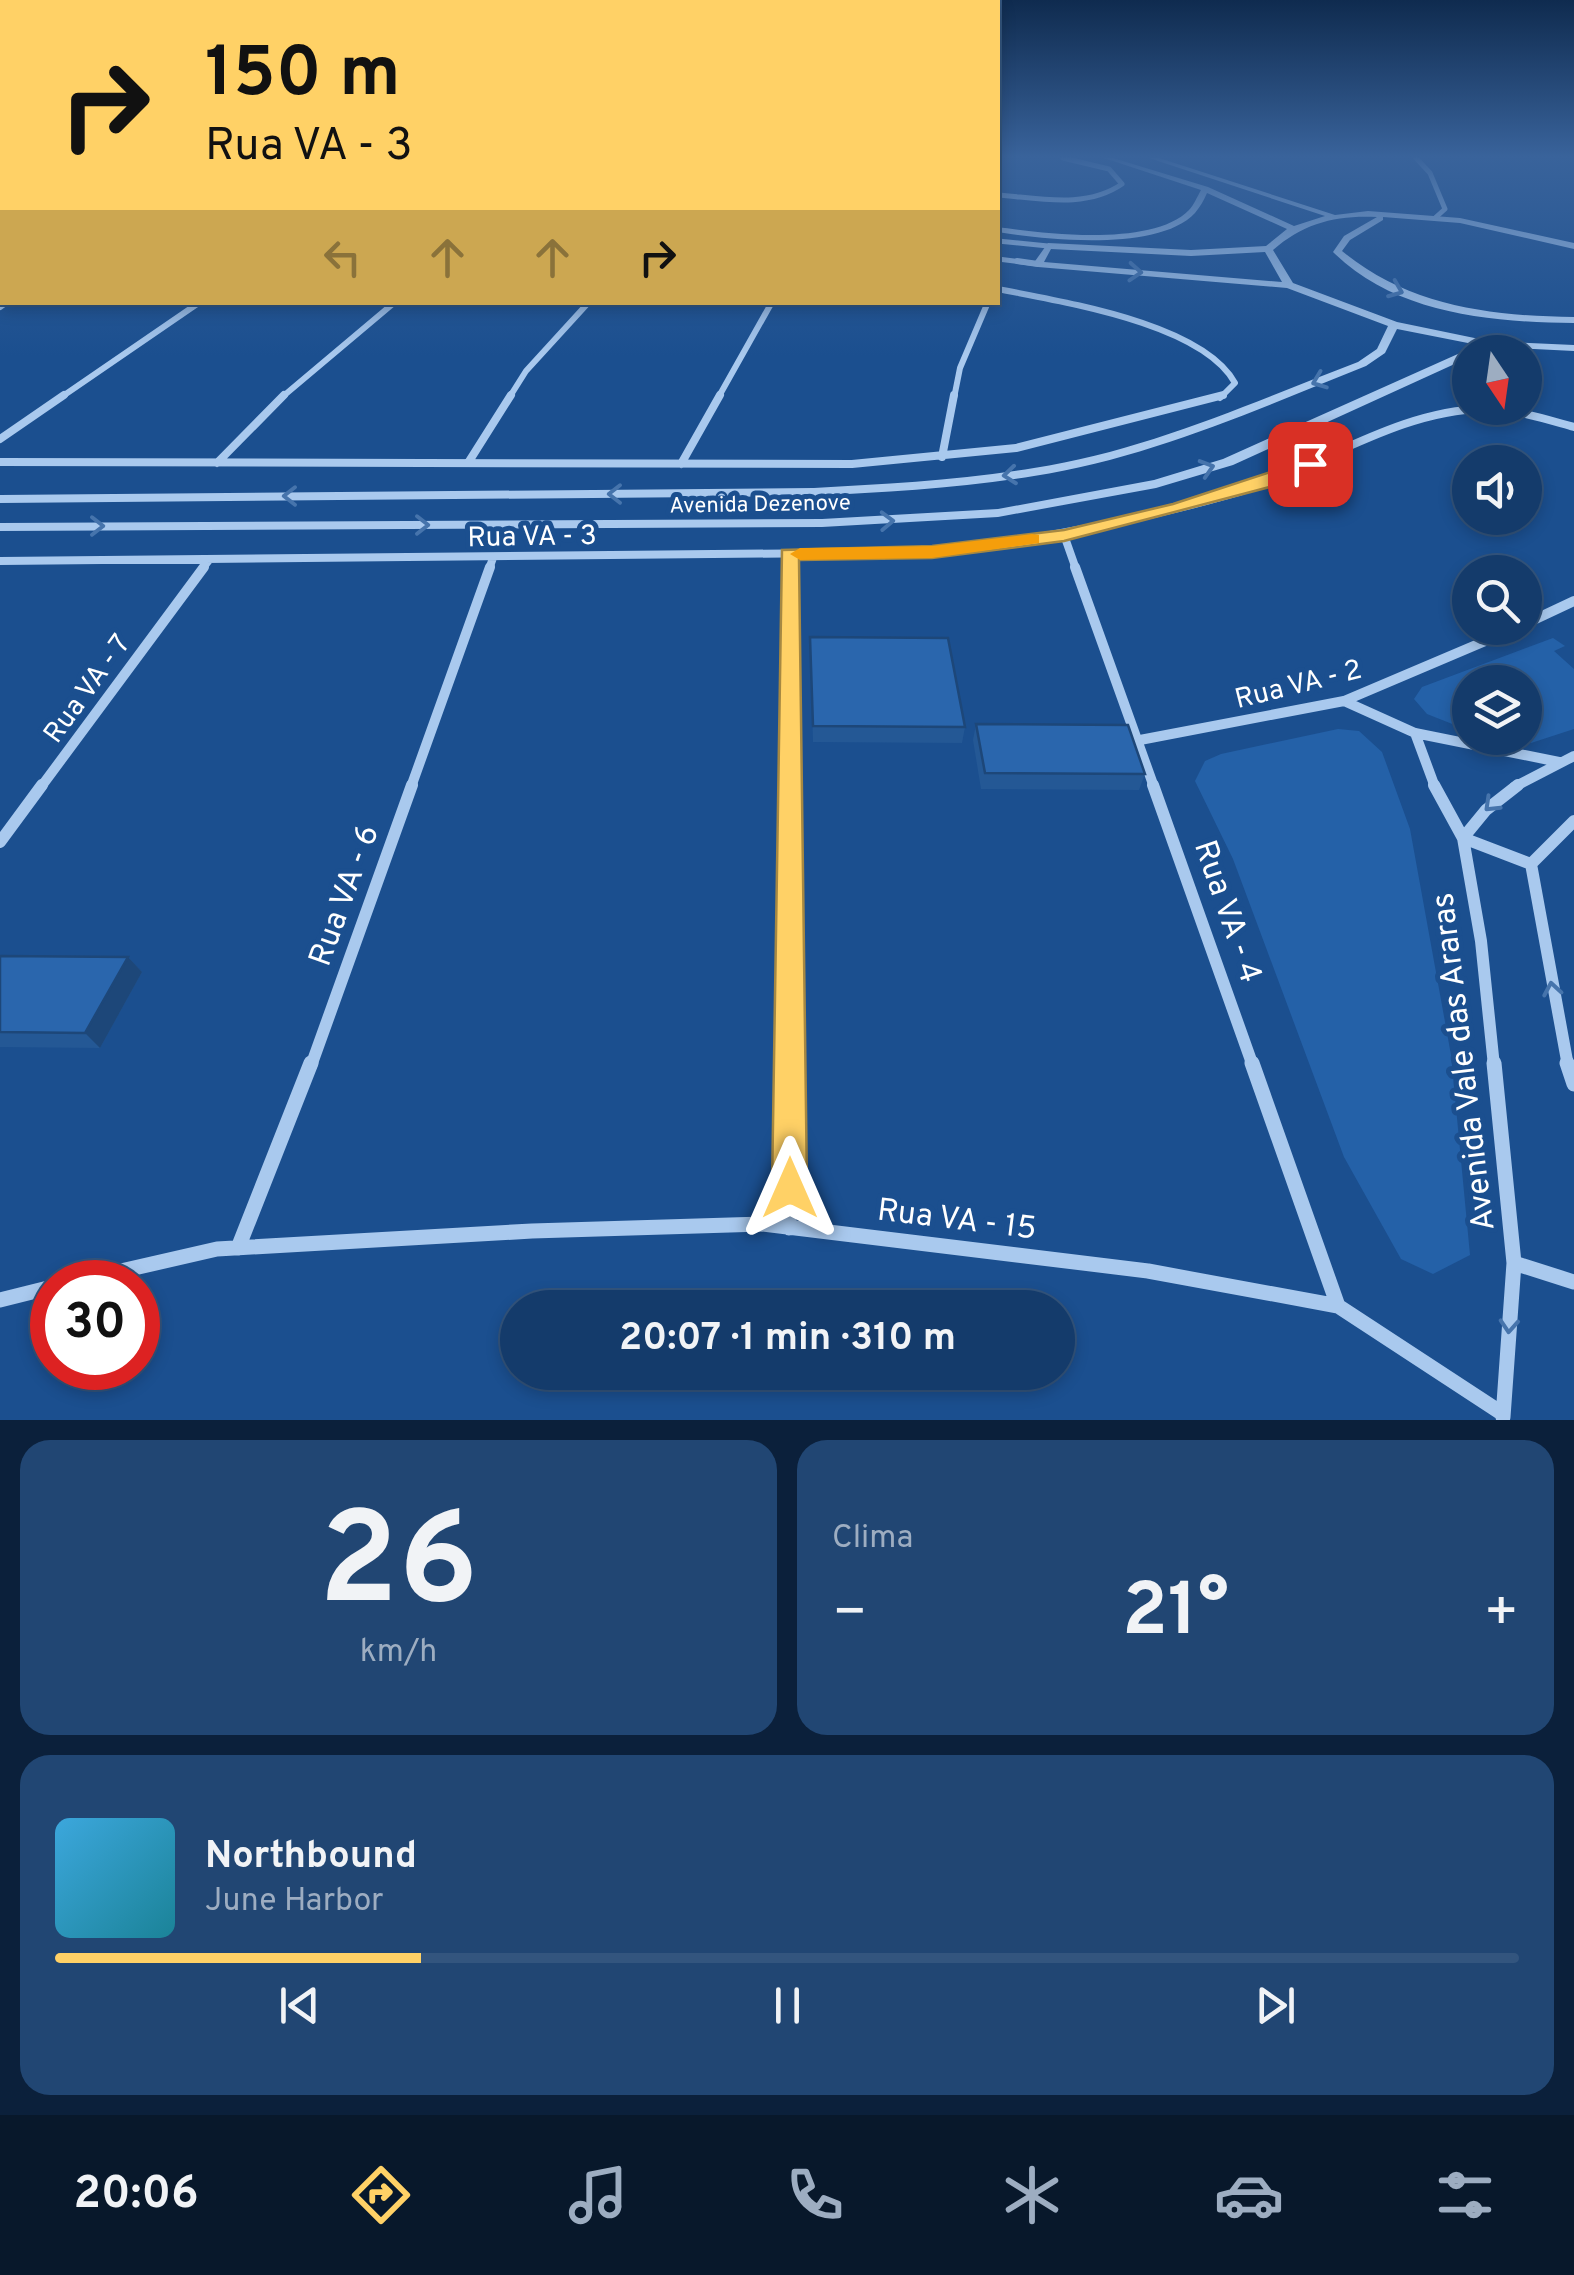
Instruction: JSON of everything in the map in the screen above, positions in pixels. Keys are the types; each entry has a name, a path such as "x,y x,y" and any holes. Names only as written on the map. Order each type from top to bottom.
{"street":[{"path":"1000,230 1074,237 1156,229 1167,224"},
{"path":"1284,224 1292,228"},
{"path":"1000,242 1190,253 1268,249 1292,228 1309,224"},
{"path":"1370,224 1347,238 1337,252 1377,282 1458,309 1574,320"},
{"path":"1482,224 1574,246"},
{"path":"1038,264 1048,246"},
{"path":"1268,249 1289,285"},
{"path":"1000,260 1289,285 1394,325 1452,337"},
{"path":"0,462 852,464 1016,448 1220,398 1235,383 1233,372 1223,362 1160,332 1096,311 1000,289"},
{"path":"0,438 196,305"},
{"path":"217,463 292,387 391,305"},
{"path":"468,464 526,371 586,305"},
{"path":"681,464 714,410 744,340 770,305"},
{"path":"942,457 960,368 987,305"},
{"name":"Avenida Dezenove","path":"0,499 814,492 1036,472 1177,436 1362,364 1381,351 1394,325"},
{"path":"1542,346 1574,348"},
{"name":"Avenida Dezenove","path":"0,527 822,523 998,513 1156,484 1228,462 1452,361"},
{"path":"1064,535 1278,479 1406,420 1444,412 1506,408 1574,427"},
{"name":"Rua VA - 3","path":"0,561 932,552 1064,535"},
{"name":"Rua VA - 4","path":"1064,535 1338,1306"},
{"path":"789,554 790,1228"},
{"name":"Rua VA - 6","path":"238,1248 284,1137 494,558"},
{"name":"Rua VA - 7","path":"0,842 209,560"},
{"path":"1542,616 1574,601"},
{"name":"Rua VA - 2","path":"1140,740 1344,700 1475,645"},
{"path":"1344,700 1416,732 1499,753 1567,759"},
{"name":"Avenida Vale das Araras","path":"1416,732 1436,789 1463,838 1481,941 1514,1263 1503,1417"},
{"path":"1531,864 1463,838 1483,809 1512,786 1567,759"},
{"path":"1531,864 1574,821"},
{"path":"1531,864 1563,1050 1574,1084"},
{"path":"1563,1050 1574,1037"},
{"name":"Rua VA - 15","path":"160,1264 238,1248 532,1231 790,1228 1148,1271 1338,1306 1503,1417"},
{"path":"1514,1263 1574,1282"},
{"path":"0,1300 30,1292"}],"shaded area":[{"path":"1553,638 1565,646 1554,651 1574,669 1574,729 1542,739 1542,665 1481,665"},
{"path":"1452,676 1452,724 1427,714 1414,699 1422,687"},
{"path":"1338,729 1359,731 1382,752 1410,829 1451,1055 1470,1255 1433,1274 1401,1259 1344,1157 1233,859 1195,781 1205,761 1221,754"}],"building":[{"path":"810,637 948,638 965,727 813,726"},
{"path":"976,724 1128,725 1145,774 985,773"},
{"path":"0,956 128,957 85,1033 0,1032"}],"slow traffic":[{"path":"800,554 932,552 1032,539"}],"route":[{"path":"790,1188 789,554 932,552 1064,535 1145,518 1278,479 1310,464"}]}
